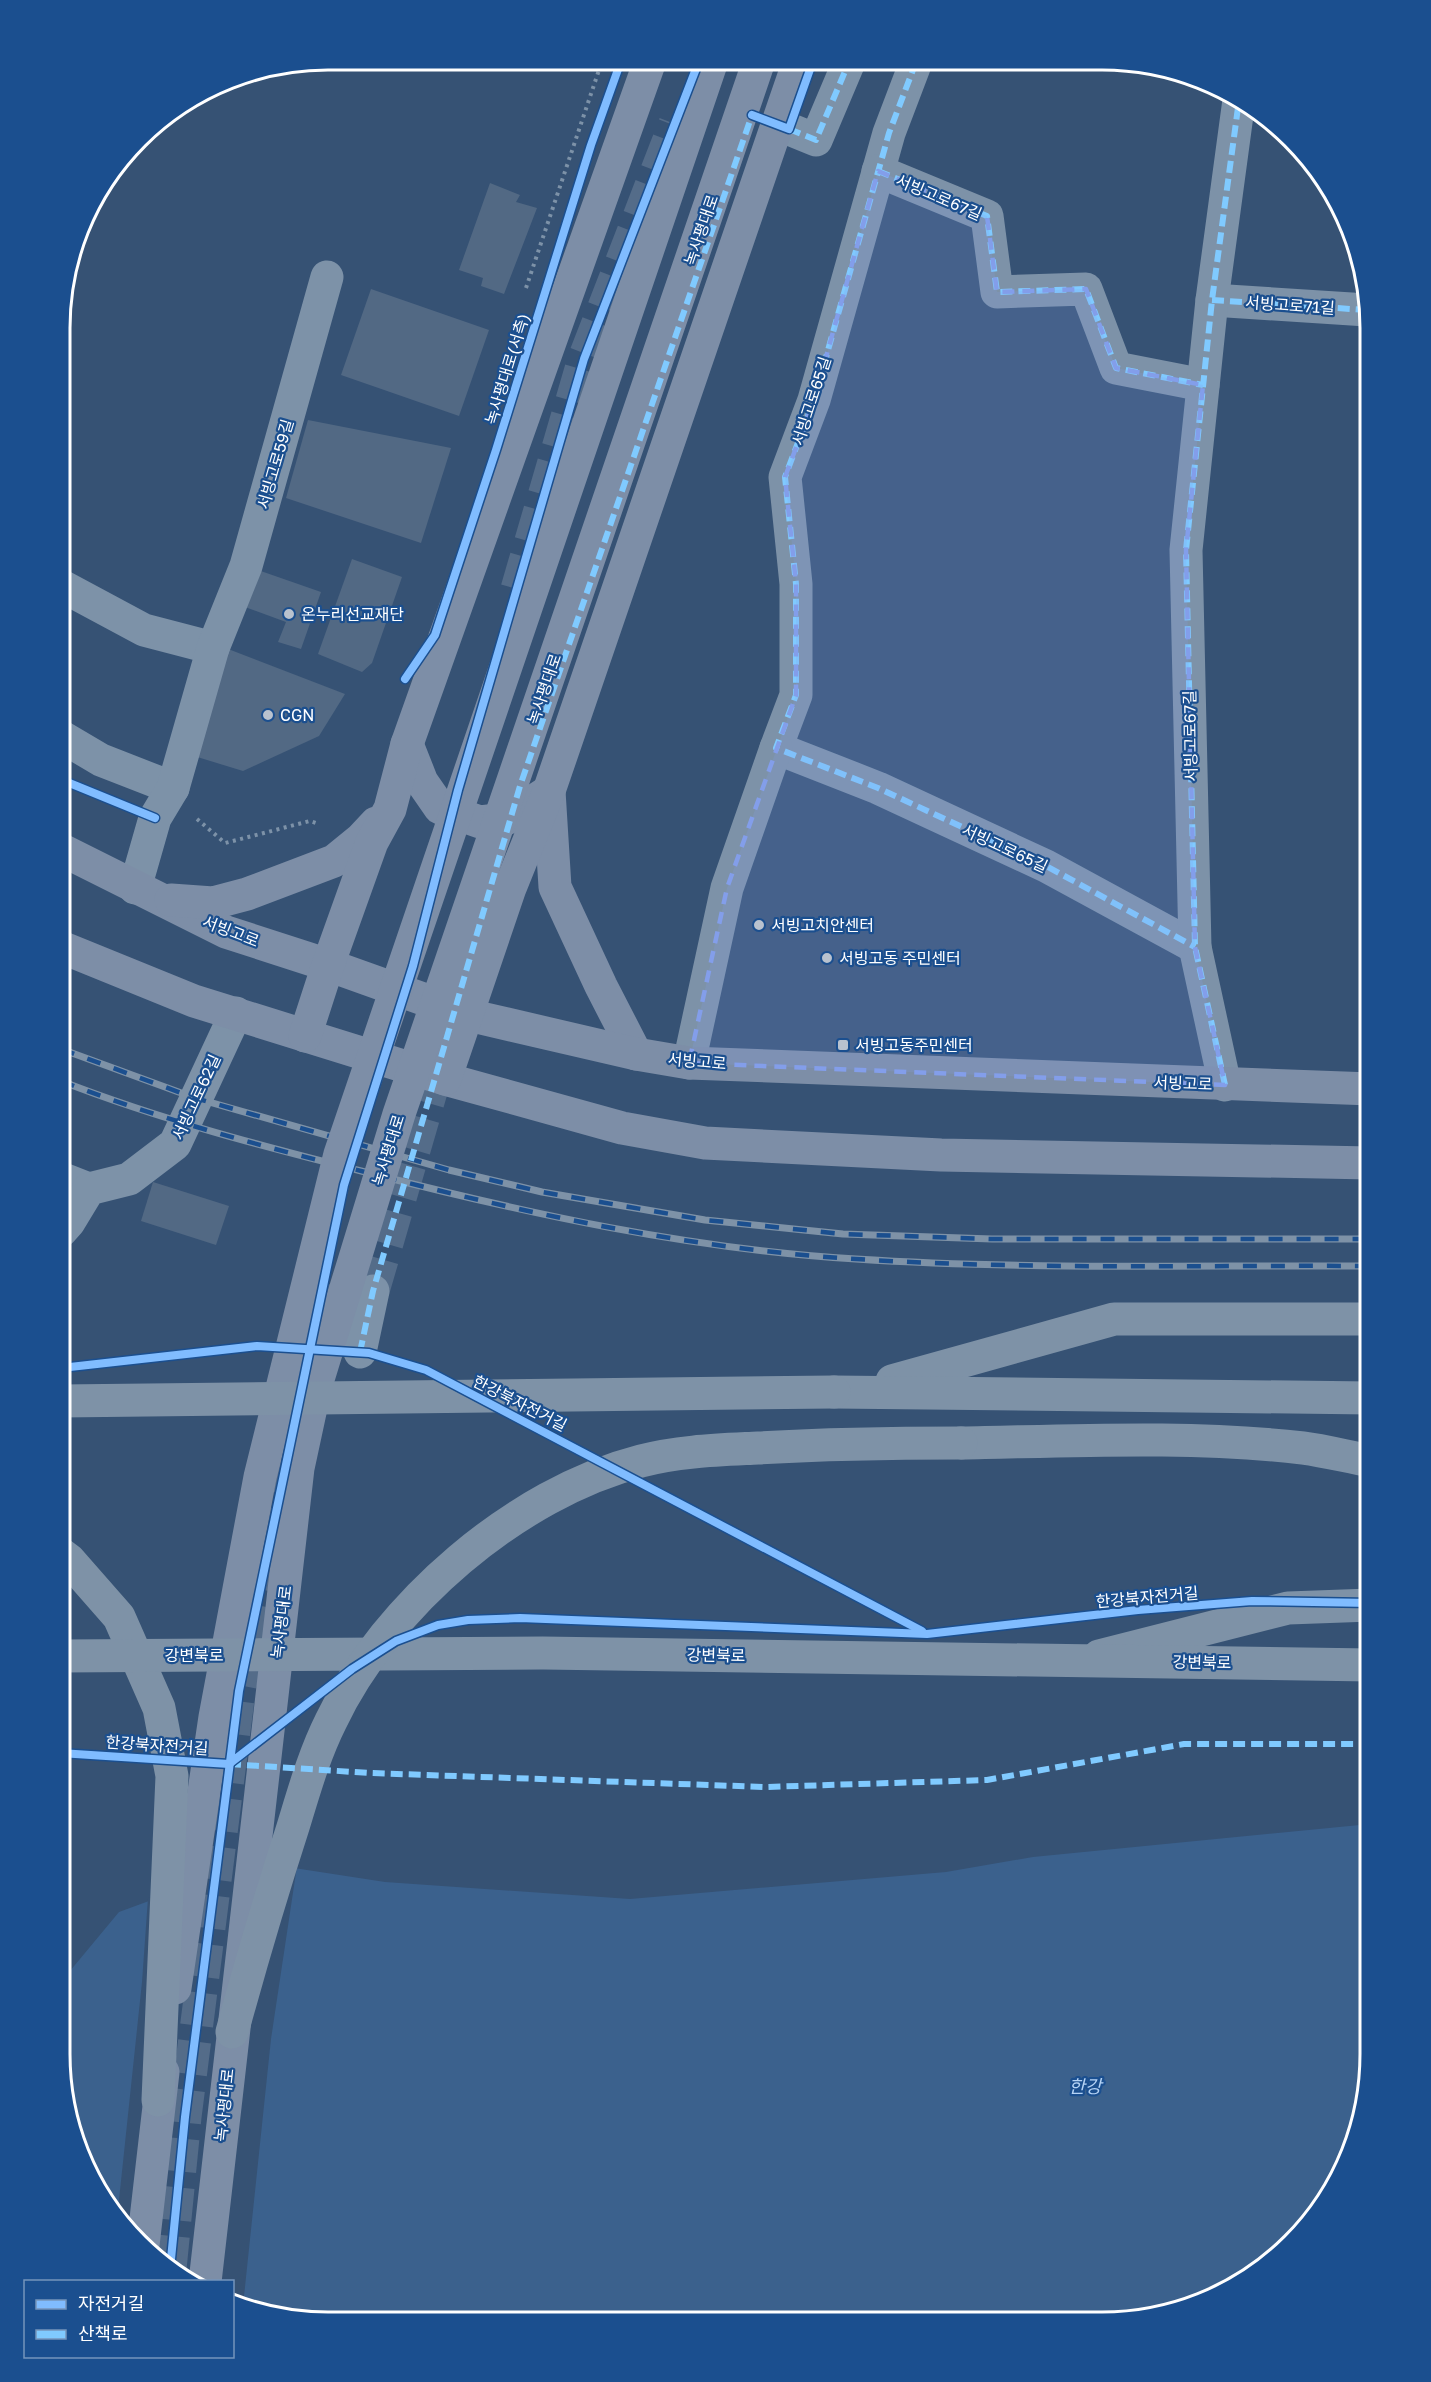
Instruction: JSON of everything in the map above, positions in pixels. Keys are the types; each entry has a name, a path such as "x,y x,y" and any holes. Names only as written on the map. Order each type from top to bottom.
{"highway":[{"path":"845,1392 1114,1319 1360,1319"},
{"path":"70,1401 845,1392 1360,1398"},
{"path":"232,2032 262,1923 314,1761 331,1719 364,1665 395,1625 447,1569 525,1511 553,1495 596,1475 643,1460 709,1450 822,1444 1116,1440 1231,1442 1305,1448 1360,1459"},
{"path":"70,1561 119,1617 159,1708 172,1776 158,2100"},
{"path":"1085,1660 1288,1608 1360,1605"},
{"name":"강변북로","path":"70,1656 543,1653 1360,1665"}],"main road":[{"path":"305,1036 372,842 390,809 407,744 647,70"},
{"path":"144,2234 158,2100 215,1717 258,1489 340,1154 709,70"},
{"name":"녹사평대로","path":"205,2280 298,1468 315,1389 399,1114 756,70"},
{"path":"445,1079 510,888 534,788 796,70"},
{"path":"407,744 422,782 440,808 480,822 506,819 534,788"},
{"path":"534,788 555,887 601,986 636,1054"},
{"path":"146,893 213,903 247,894 334,861 362,839 390,809"},
{"name":"서빙고로","path":"70,854 226,932 328,965 468,1015 636,1054 689,1063 1360,1089"},
{"path":"70,951 194,1001 445,1079 622,1128 705,1143 941,1155 1360,1164"}],"street":[{"path":"789,129 816,140 846,70"},
{"name":"서빙고로65길","path":"689,1063 727,888 796,695 796,584 784,477 814,400 889,133 913,70"},
{"name":"서빙고로67길","path":"1224,1085 1195,947 1186,550 1212,300 1238,109"},
{"path":"534,788 752,115"},
{"name":"서빙고로67길","path":"878,171 987,216 997,292 1086,289 1116,368 1203,385"},
{"name":"서빙고로59길","path":"146,893 155,818 173,788 213,648 246,566 327,277"},
{"name":"서빙고로71길","path":"1212,300 1360,310"},
{"path":"70,590 144,630 213,648"},
{"path":"70,742 101,760 173,788"},
{"name":"서빙고로65길","path":"776,748 878,788 1046,866 1195,947"},
{"name":"서빙고로62길","path":"70,1216 75,1183 129,1179 175,1144 236,1013"},
{"path":"360,1352 373,1291"}],"path":[{"path":"225,843 310,821 321,825"}],"highlighted area":[{"path":"878,171 987,216 997,292 1086,289 1116,368 1203,385 1186,550 1195,947 1225,1085 689,1063 727,888 796,695 796,584 785,477 814,400"}],"water":[{"name":"한강","path":"1360,1825 1360,2070 1356,2104 1347,2136 1334,2168 1317,2197 1285,2236 1260,2258 1232,2277 1185,2298 1153,2307 1102,2312 328,2312 278,2307 234,2294 234,2280 193,2273 146,2236 124,2211 105,2182 90,2152 79,2120 75,2104 70,2054 70,1971 119,1912 255,1862 385,1882 630,1899 946,1872 1033,1857"}],"pier":[{"path":"255,1859 297,1866 271,2039 244,2297 234,2294 234,2280 205,2280 171,2258 146,2236 119,2203 142,1982 148,1898"}],"building":[{"path":"490,183 520,195 516,202 537,208 504,294 481,286 483,278 459,270"},
{"path":"371,289 489,330 459,416 341,375"},
{"path":"308,420 451,448 421,543 286,498"},
{"path":"352,559 402,577 372,663 362,672 318,654"},
{"name":"온누리선교재단","path":"255,569 321,592 301,649 278,642 286,622 242,606"},
{"name":"CGN","path":"223,647 345,694 319,736 243,771 194,756"},
{"path":"153,1182 229,1206 216,1245 141,1221"}],"tunnel":[{"path":"517,589 584,359 675,124"},
{"path":"373,1291 443,1050"},
{"path":"300,1397 323,1283"},
{"path":"171,2258 185,2117 239,1691 286,1462"}],"railway":[{"path":"70,1052 195,1098 449,1170 542,1192 705,1220 843,1234 992,1239 1360,1239"},
{"path":"70,1084 214,1132 429,1188 610,1228 732,1247 856,1259 984,1265 1360,1266"}],"marked path":[{"path":"789,129 816,140 846,70"},
{"path":"913,70 889,133 814,400 785,477 796,584 796,695 776,748 878,788 1046,866 1195,947"},
{"path":"1225,1085 1195,947 1186,550 1212,300 1238,109"},
{"path":"360,1352 373,1291 520,786 752,115"},
{"path":"878,171 987,216 997,292 1086,289 1116,368 1203,385"},
{"path":"1212,300 1360,310"},
{"path":"229,1764 370,1773 765,1787 987,1780 1184,1744 1360,1744"}],"cycle path":[{"name":"녹사평대로(서측)","path":"405,679 435,635 496,450 591,145 618,70"},
{"path":"171,2258 185,2117 239,1691 344,1185 413,966 458,790 584,359 696,70"},
{"path":"752,115 789,129 810,70"},
{"path":"70,783 155,818"},
{"name":"한강북자전거길","path":"70,1367 257,1346 369,1353 426,1370 922,1631"},
{"name":"한강북자전거길","path":"70,1754 229,1764 352,1669 396,1641 438,1625 468,1620 520,1618 927,1634 1138,1610 1252,1601 1360,1603"}],"place":[{"name":"온누리선교재단","path":"289,614"},
{"name":"CGN","path":"268,715"},
{"name":"서빙고치안센터","path":"759,925"},
{"name":"서빙고동 주민센터","path":"827,958"},
{"name":"서빙고동주민센터","path":"843,1045"}]}
